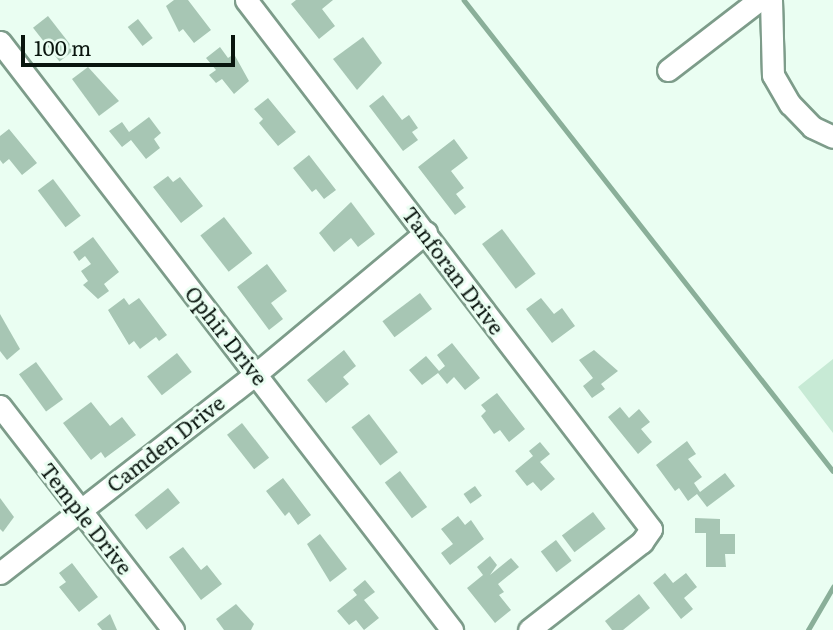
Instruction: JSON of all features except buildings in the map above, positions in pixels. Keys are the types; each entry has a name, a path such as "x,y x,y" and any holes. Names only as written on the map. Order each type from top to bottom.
{"street":[{"name":"Tanforan Drive","path":"246,0 651,529 642,542 528,630"},
{"path":"668,70 759,0"},
{"path":"771,0 773,75 790,104 812,127 833,137"},
{"name":"Ophir Drive","path":"0,42 452,630"},
{"name":"Camden Drive","path":"0,573 257,373 426,232"},
{"name":"Temple Drive","path":"0,406 173,630"}],"green space":[{"path":"833,359 833,433 798,387"}],"waterway":[{"path":"464,0 833,471"},
{"path":"808,630 833,587"}]}
